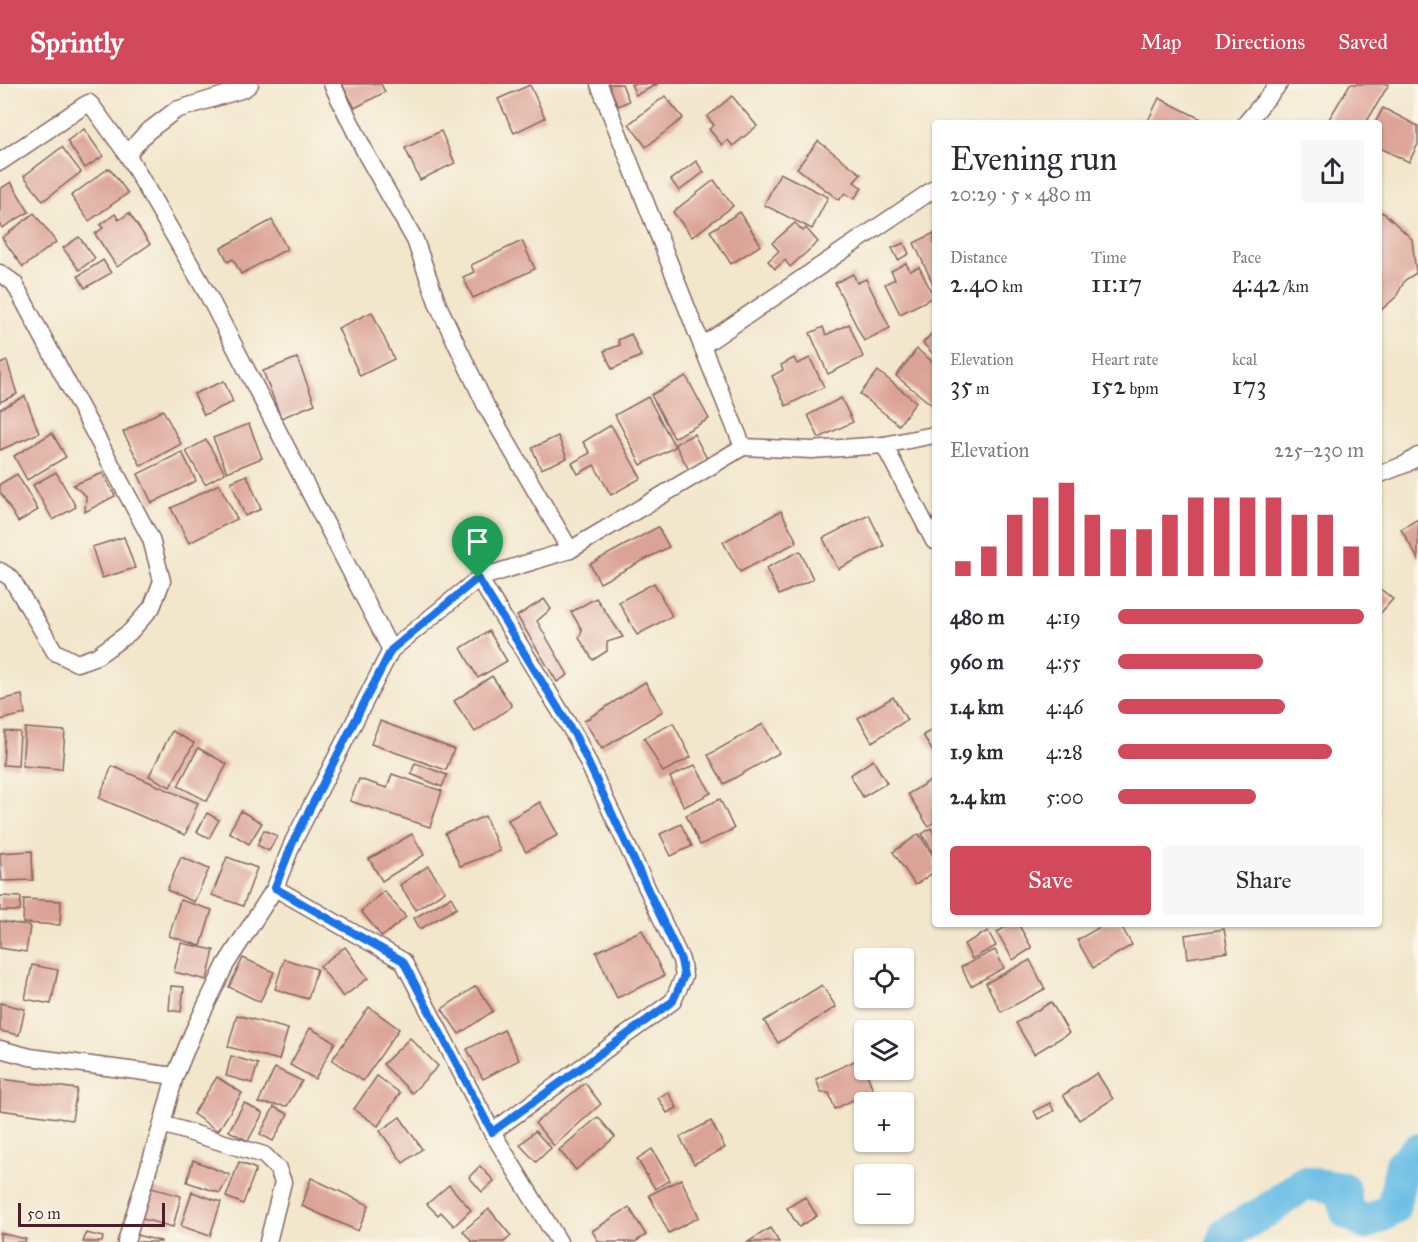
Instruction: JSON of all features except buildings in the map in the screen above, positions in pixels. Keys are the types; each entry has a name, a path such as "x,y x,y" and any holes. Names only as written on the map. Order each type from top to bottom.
{"street":[{"path":"127,154 147,132 176,110 244,89 250,84"},
{"path":"332,84 367,156 414,240 438,305 486,406 570,550"},
{"path":"599,84 743,447"},
{"path":"1249,120 1279,84"},
{"path":"0,162 89,103 127,154 208,295 391,650"},
{"path":"702,346 932,190"},
{"path":"0,273 14,283 151,539 162,581 152,607 130,632 97,656 77,663 55,652 12,578 0,571"},
{"path":"126,1242 175,1076 194,1030 226,964 275,888 293,842 391,650 478,578 570,550 743,447 812,450 884,446 932,435"},
{"path":"884,446 932,537"},
{"path":"1382,473 1406,464 1418,456"},
{"path":"478,578 576,737 681,960 684,976 673,1001 492,1132"},
{"path":"275,888 403,961 492,1132 560,1242"},
{"path":"0,1049 30,1057 175,1076"},
{"path":"162,1124 264,1155 278,1169 283,1182 268,1242"}],"waterway":[{"path":"1223,1242 1226,1233 1265,1212 1304,1183 1343,1189 1347,1212 1366,1223 1393,1209 1402,1164 1418,1150"}],"route":[{"path":"478,578 576,737 681,960 684,976 673,1001 492,1132 403,961 275,888 293,842 391,650 478,578"}]}
